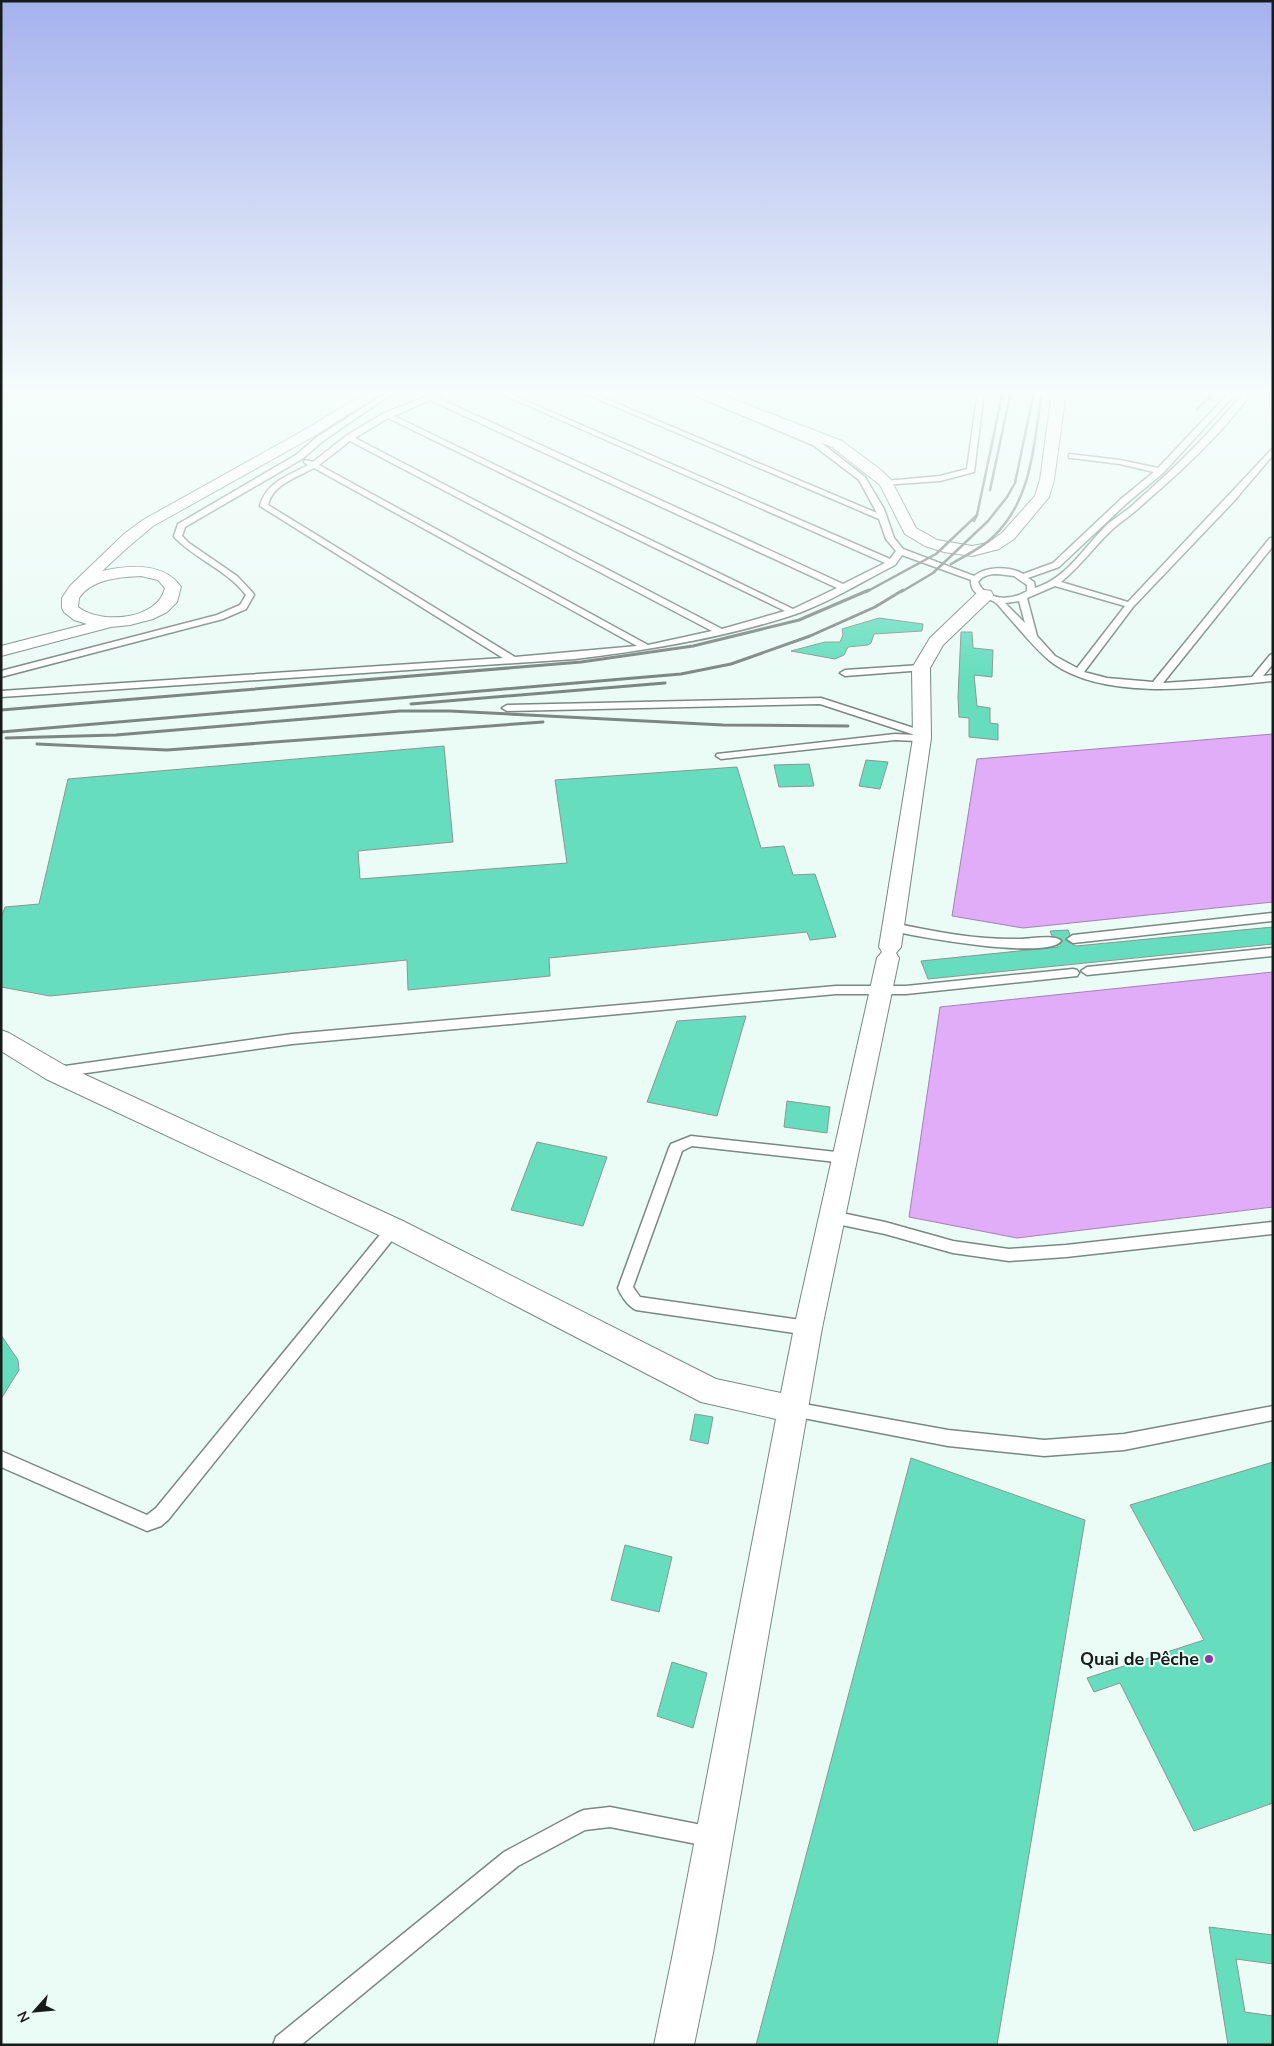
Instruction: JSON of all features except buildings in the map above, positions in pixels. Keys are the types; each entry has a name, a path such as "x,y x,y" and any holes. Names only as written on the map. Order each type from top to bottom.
{"street":[{"path":"8,649 50,628 70,600 104,559 126,540 148,523 213,486"},
{"path":"888,486 910,531 921,538 944,547 972,551 993,546 1008,536 1042,497 1045,486"},
{"path":"8,649 148,615 163,607 171,599 174,591 171,583 164,577 132,564 126,553 128,546 148,523"},
{"path":"82,585 96,578 114,573 149,572"},
{"path":"673,2040 693,1953 808,1328 894,927 922,736 921,668 936,642 985,591"},
{"path":"70,600 70,608 81,618 103,623 120,622"},
{"path":"1,1039 55,1072 393,1229 712,1392 793,1409"}],"lane":[{"path":"1,674 220,617 243,607 250,595 242,583 187,547 178,536 181,526 245,486"},
{"path":"274,486 265,499 264,506 513,660"},
{"path":"352,486 647,648"},
{"path":"442,486 720,632"},
{"path":"534,486 793,612"},
{"path":"624,486 844,588"},
{"path":"715,486 892,564"},
{"path":"808,486 883,518"},
{"path":"866,486 880,509 890,539 900,551 985,591 1011,600 1042,590 1065,576 1085,552 1112,525 1158,486"},
{"path":"1023,577 1056,565 1141,486"},
{"path":"1078,674 1130,605 1242,486"},
{"path":"1155,686 1273,540"},
{"path":"1,694 575,656 647,648 720,632 793,612 892,564 900,551"},
{"path":"1034,638 1027,595 1031,584 1023,577 998,571 981,574 985,591 1034,638 1047,655 1060,665 1078,674 1118,684 1140,687 1273,678"},
{"path":"1055,583 1130,605"},
{"path":"1255,680 1273,657"},
{"path":"845,673 921,668"},
{"path":"507,708 821,701 922,736"},
{"path":"721,756 895,736 922,736"},
{"path":"1073,939 1273,918"},
{"path":"894,927 931,935 990,943 1034,944 1055,941"},
{"path":"1087,971 1273,952"},
{"path":"55,1072 292,1039 836,990 906,990 1073,973"},
{"path":"808,1328 636,1303 625,1288 676,1148 691,1141 845,1158"},
{"path":"832,1218 885,1228 954,1247 1009,1255 1066,1251 1273,1228"},
{"path":"1,1459 147,1523 155,1520 162,1514 393,1229"},
{"path":"793,1409 948,1438 1044,1448 1124,1442 1273,1412"},
{"path":"284,2045 510,1859 554,1834 584,1820 610,1817 714,1838"}],"shaded area":[{"path":"1273,734 1273,902 1023,928 952,916 977,759"},
{"path":"1273,972 1273,1207 1017,1238 909,1217 940,1007"}],"railway":[{"path":"977,515 983,486"},
{"path":"901,592 933,573 988,521 1013,486"},
{"path":"951,564 993,537 1006,522 1024,486"},
{"path":"866,592 936,554 977,515"},
{"path":"974,521 977,515"},
{"path":"1,710 581,662 693,646 799,620 869,590"},
{"path":"1,732 681,674 731,664 810,636 875,607 903,590"},
{"path":"411,704 665,683"},
{"path":"6,738 116,735 400,711 450,711 723,725 848,726"},
{"path":"37,744 167,750 543,722"}],"place":[{"name":"Quai de Pêche","path":"1209,1659"}]}
